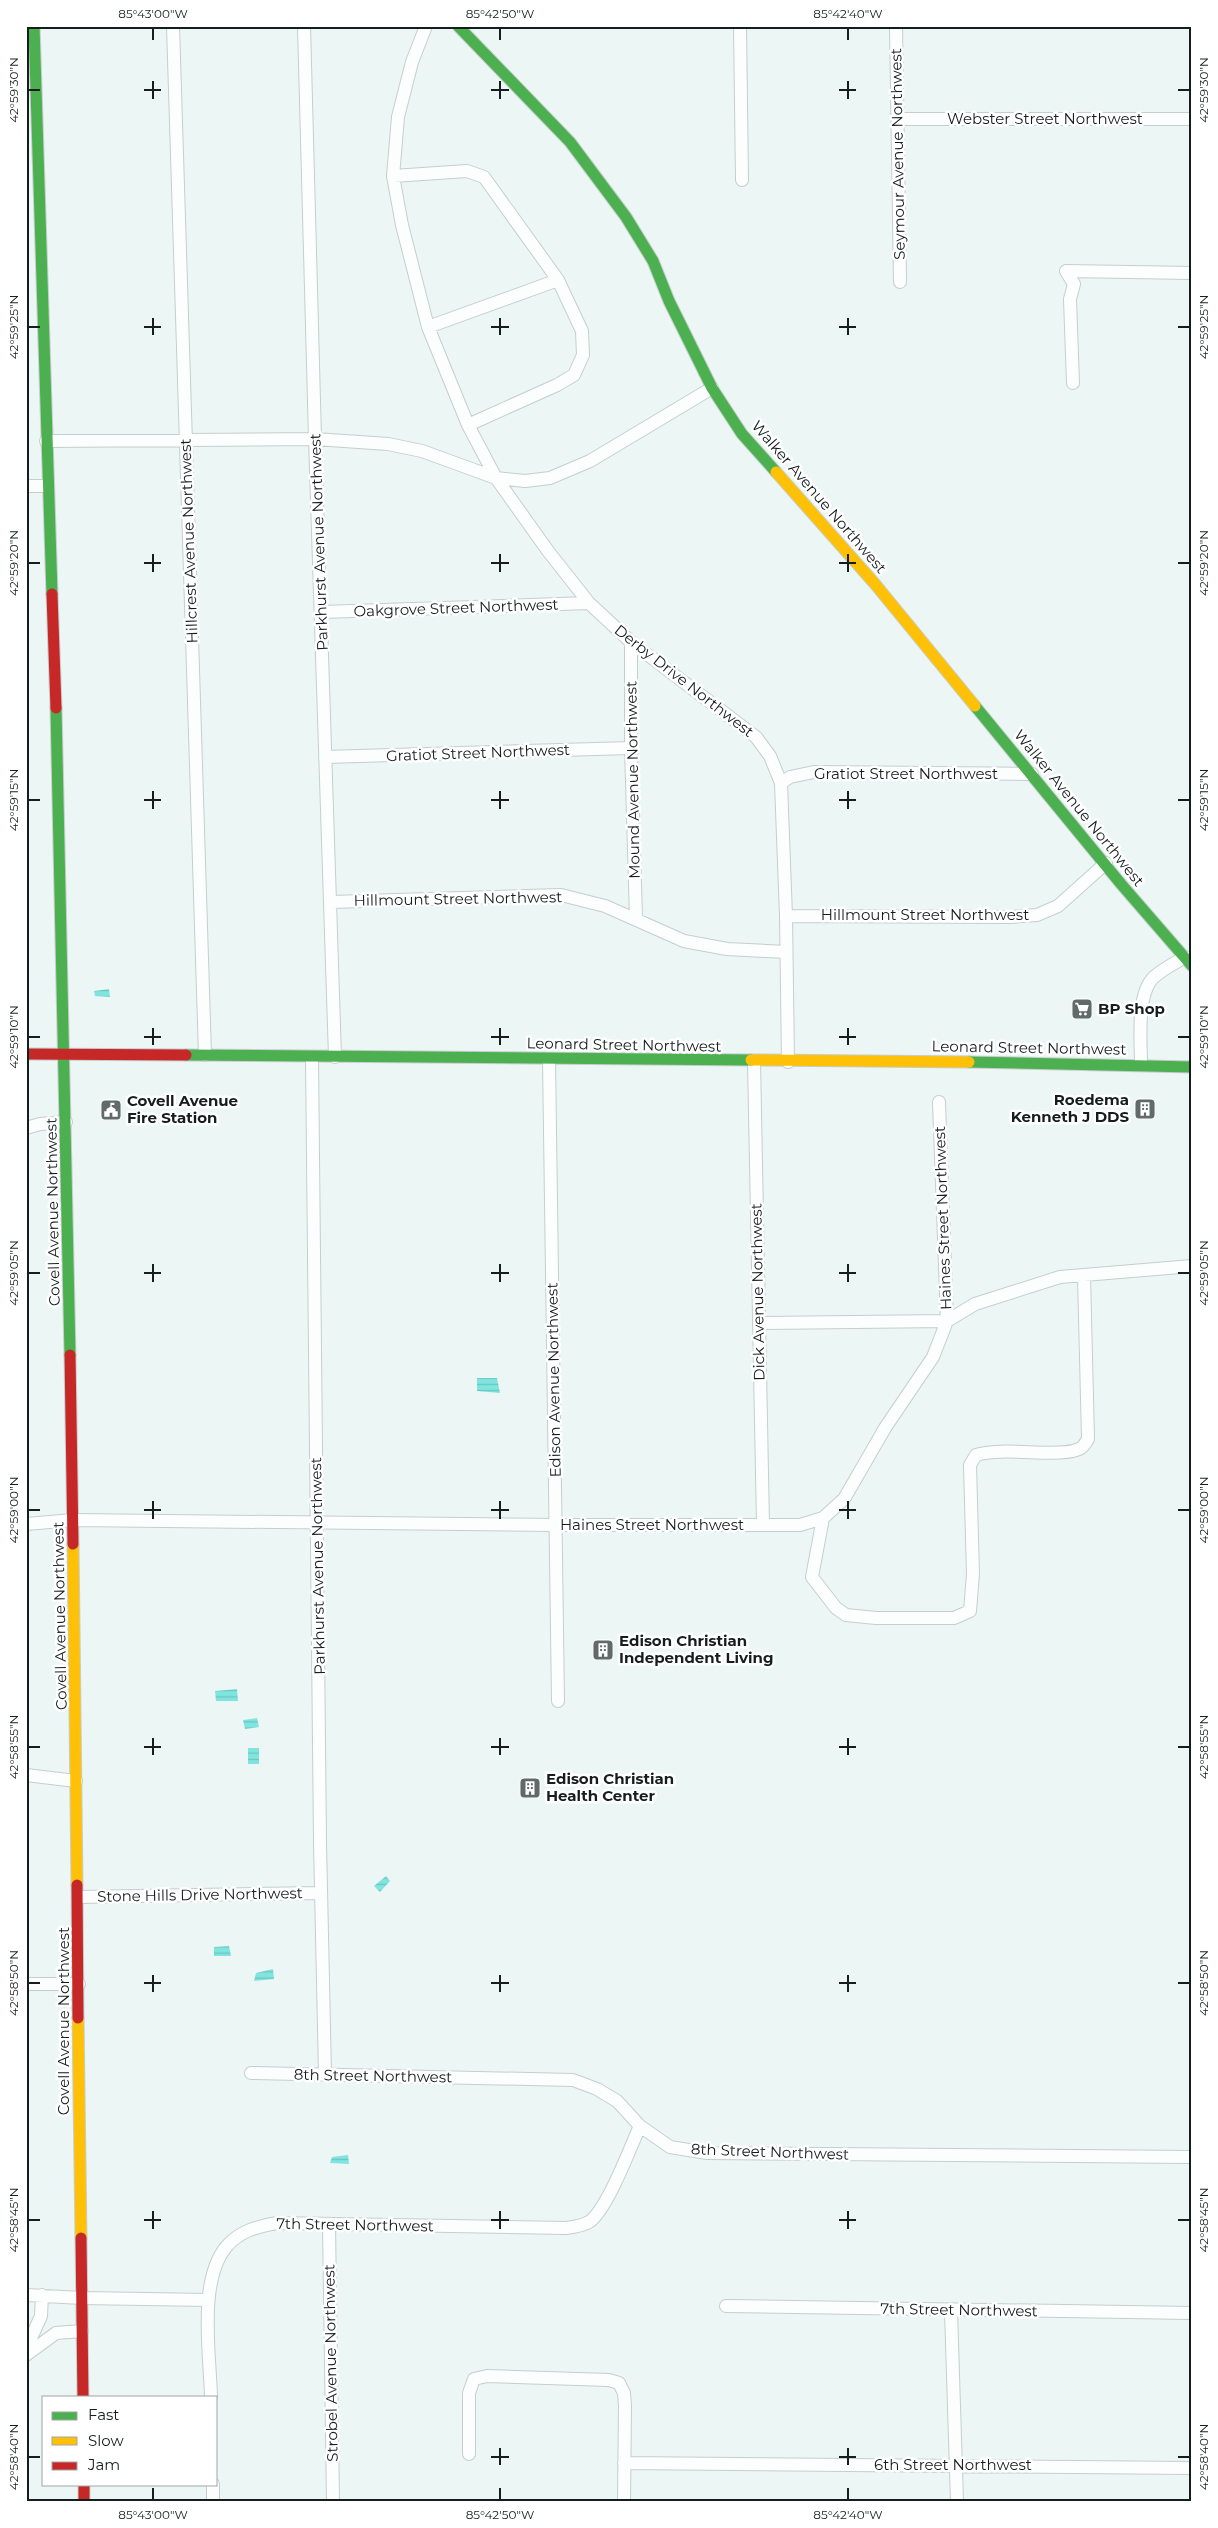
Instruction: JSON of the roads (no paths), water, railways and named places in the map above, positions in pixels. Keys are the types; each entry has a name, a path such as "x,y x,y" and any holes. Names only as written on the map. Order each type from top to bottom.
{"street":[{"name":"Covell Avenue Northwest","path":"34,26 66,1122 74,1520 83,2396"},
{"name":"Hillcrest Avenue Northwest","path":"174,26 206,1055"},
{"name":"Parkhurst Avenue Northwest","path":"304,26 314,439 322,612 335,1057"},
{"name":"Derby Drive Northwest","path":"426,26 412,62 398,117 393,176 402,225 428,327 468,425 496,478 548,551 589,603 631,642 756,737 770,756 781,783 786,916 788,1062"},
{"name":"Walker Avenue Northwest","path":"458,26 570,142 626,217 653,261 669,301 712,388 742,434 875,584 1121,884 1188,962"},
{"path":"740,26 742,180"},
{"name":"Seymour Avenue Northwest","path":"896,26 899,119 900,282"},
{"name":"Webster Street Northwest","path":"899,119 1192,119"},
{"path":"393,176 467,171 484,177 558,280 582,331 583,355 574,374 557,385 468,425"},
{"path":"1073,383 1070,299 1074,284 1066,271 1192,273"},
{"path":"428,327 558,280"},
{"path":"46,441 314,439 388,444 422,451 496,478 525,481 550,478 590,461 712,388"},
{"path":"26,486 48,486"},
{"name":"Oakgrove Street Northwest","path":"322,612 589,603"},
{"name":"Mound Avenue Northwest","path":"631,642 631,748 636,918"},
{"name":"Gratiot Street Northwest","path":"325,757 631,748"},
{"name":"Gratiot Street Northwest","path":"781,783 790,777 814,772 1032,774"},
{"name":"Hillmount Street Northwest","path":"786,916 1010,917 1037,915 1058,906 1106,864"},
{"name":"Hillmount Street Northwest","path":"331,902 561,896 605,906 636,918 684,941 727,949 786,952"},
{"path":"1141,1065 1141,1024 1146,988 1154,976 1188,962"},
{"name":"Leonard Street Northwest","path":"26,1054 1192,1066"},
{"name":"Parkhurst Avenue Northwest","path":"312,1057 321,1893 325,2074"},
{"name":"Edison Avenue Northwest","path":"549,1059 558,1701"},
{"name":"Dick Avenue Northwest","path":"754,1061 763,1524"},
{"name":"Haines Street Northwest","path":"26,1524 74,1520 556,1526 800,1525 823,1518 844,1499 884,1428 933,1357 947,1321 939,1102"},
{"path":"26,1128 40,1124 66,1122"},
{"path":"759,1323 947,1321 984,1301 1060,1277 1192,1266"},
{"path":"823,1518 812,1577 836,1608 846,1615 876,1618 954,1618 970,1611 973,1574 970,1465 976,1455 1008,1450 1072,1451 1082,1447 1088,1439 1084,1276"},
{"path":"26,1774 76,1781"},
{"name":"Stone Hills Drive Northwest","path":"78,1897 321,1893"},
{"path":"26,1984 79,1984"},
{"name":"8th Street Northwest","path":"251,2073 573,2080 597,2089 617,2101 640,2126 670,2147 707,2153 1192,2157"},
{"name":"7th Street Northwest","path":"211,2396 208,2300 216,2266 226,2247 242,2234 258,2226 277,2223 566,2228 580,2226 590,2222 601,2210 640,2126"},
{"name":"Strobel Avenue Northwest","path":"329,2225 334,2502"},
{"path":"26,2295 208,2300"},
{"path":"28,2353 31,2338 41,2316 42,2295"},
{"name":"7th Street Northwest","path":"726,2306 952,2311 1192,2313"},
{"path":"952,2311 957,2502"},
{"path":"28,2353 56,2333 82,2331"},
{"path":"469,2454 469,2393 474,2379 487,2376 609,2380 619,2383 624,2393 624,2502"},
{"name":"6th Street Northwest","path":"624,2463 1192,2468"},
{"path":"84,2486 84,2502"},
{"path":"213,2486 213,2502"}],"water":[{"path":"109,989 110,997 95,996 94,991"},
{"path":"477,1378 497,1378 500,1393 477,1391"},
{"path":"237,1689 238,1701 216,1701 215,1691"},
{"path":"257,1718 259,1727 245,1729 243,1720"},
{"path":"248,1748 259,1748 259,1764 248,1764"},
{"path":"386,1876 390,1881 380,1892 374,1886"},
{"path":"229,1946 231,1956 214,1956 214,1947"},
{"path":"273,1969 274,1979 254,1981 256,1973"},
{"path":"348,2155 349,2164 330,2163 332,2157"}],"place":[{"name":"BP Shop","path":"1082,1009"},
{"name":"Roedema Kenneth J DDS","path":"1145,1109"},
{"name":"Covell Avenue Fire Station","path":"111,1110"},
{"name":"Edison Christian Independent Living","path":"603,1650"},
{"name":"Edison Christian Health Center","path":"530,1788"}]}
